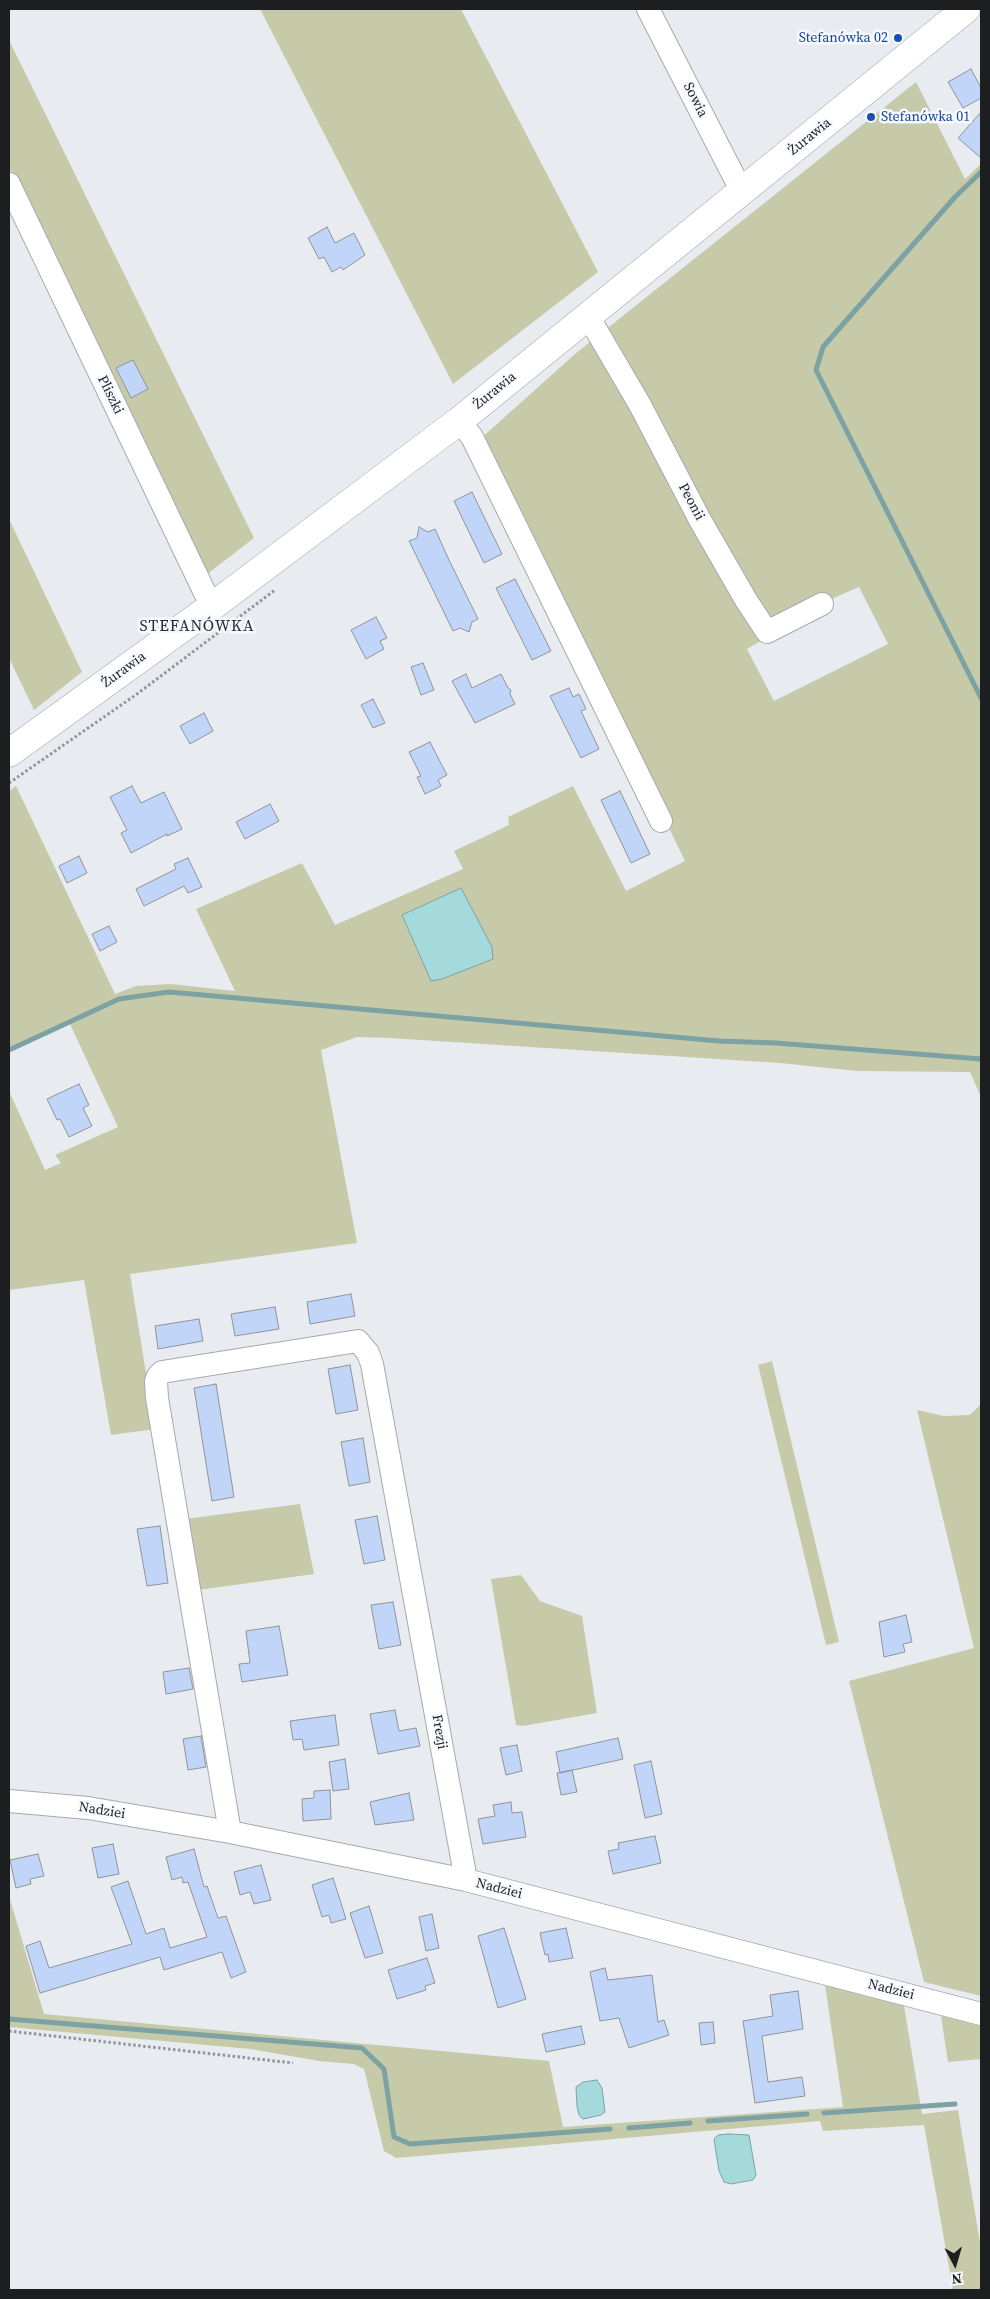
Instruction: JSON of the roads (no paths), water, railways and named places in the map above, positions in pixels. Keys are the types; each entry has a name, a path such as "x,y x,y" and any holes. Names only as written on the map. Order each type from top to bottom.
{"main road":[{"name":"Żurawia","path":"9,753 214,605 459,421 966,9"}],"street":[{"name":"Sowia","path":"648,9 742,192"},
{"name":"Pliszki","path":"9,184 205,593 214,605"},
{"name":"Peonii","path":"588,316 640,404 705,528 746,600 767,632 822,604"},
{"path":"459,421 472,437 661,821"},
{"name":"Frezji","path":"230,1832 157,1398 158,1376 162,1372 358,1341 368,1353 372,1364 466,1880"},
{"name":"Nadziei","path":"9,1801 88,1808 230,1832 466,1880 981,2014"}],"water":[{"path":"461,888 492,947 493,959 442,979 431,981 402,915"},
{"path":"597,2080 602,2088 605,2112 601,2115 583,2119 579,2115 577,2106 576,2087 583,2082"},
{"path":"718,2135 749,2135 756,2175 753,2180 731,2184 724,2182 719,2171 714,2139"}],"waterway":[{"path":"981,172 955,197 823,347 816,370 981,698"},
{"path":"9,1050 119,999 169,992 719,1041 776,1043 981,1059"},
{"path":"9,2019 362,2048 384,2069 394,2137 410,2144 610,2129"},
{"path":"824,2113 955,2104"},
{"path":"708,2121 807,2114"},
{"path":"629,2128 690,2123"}],"place":[{"name":"Stefanówka 02","path":"898,38"},
{"name":"Stefanówka 01","path":"871,117"}],"district":[{"name":"STEFANÓWKA","path":"197,627"}]}
